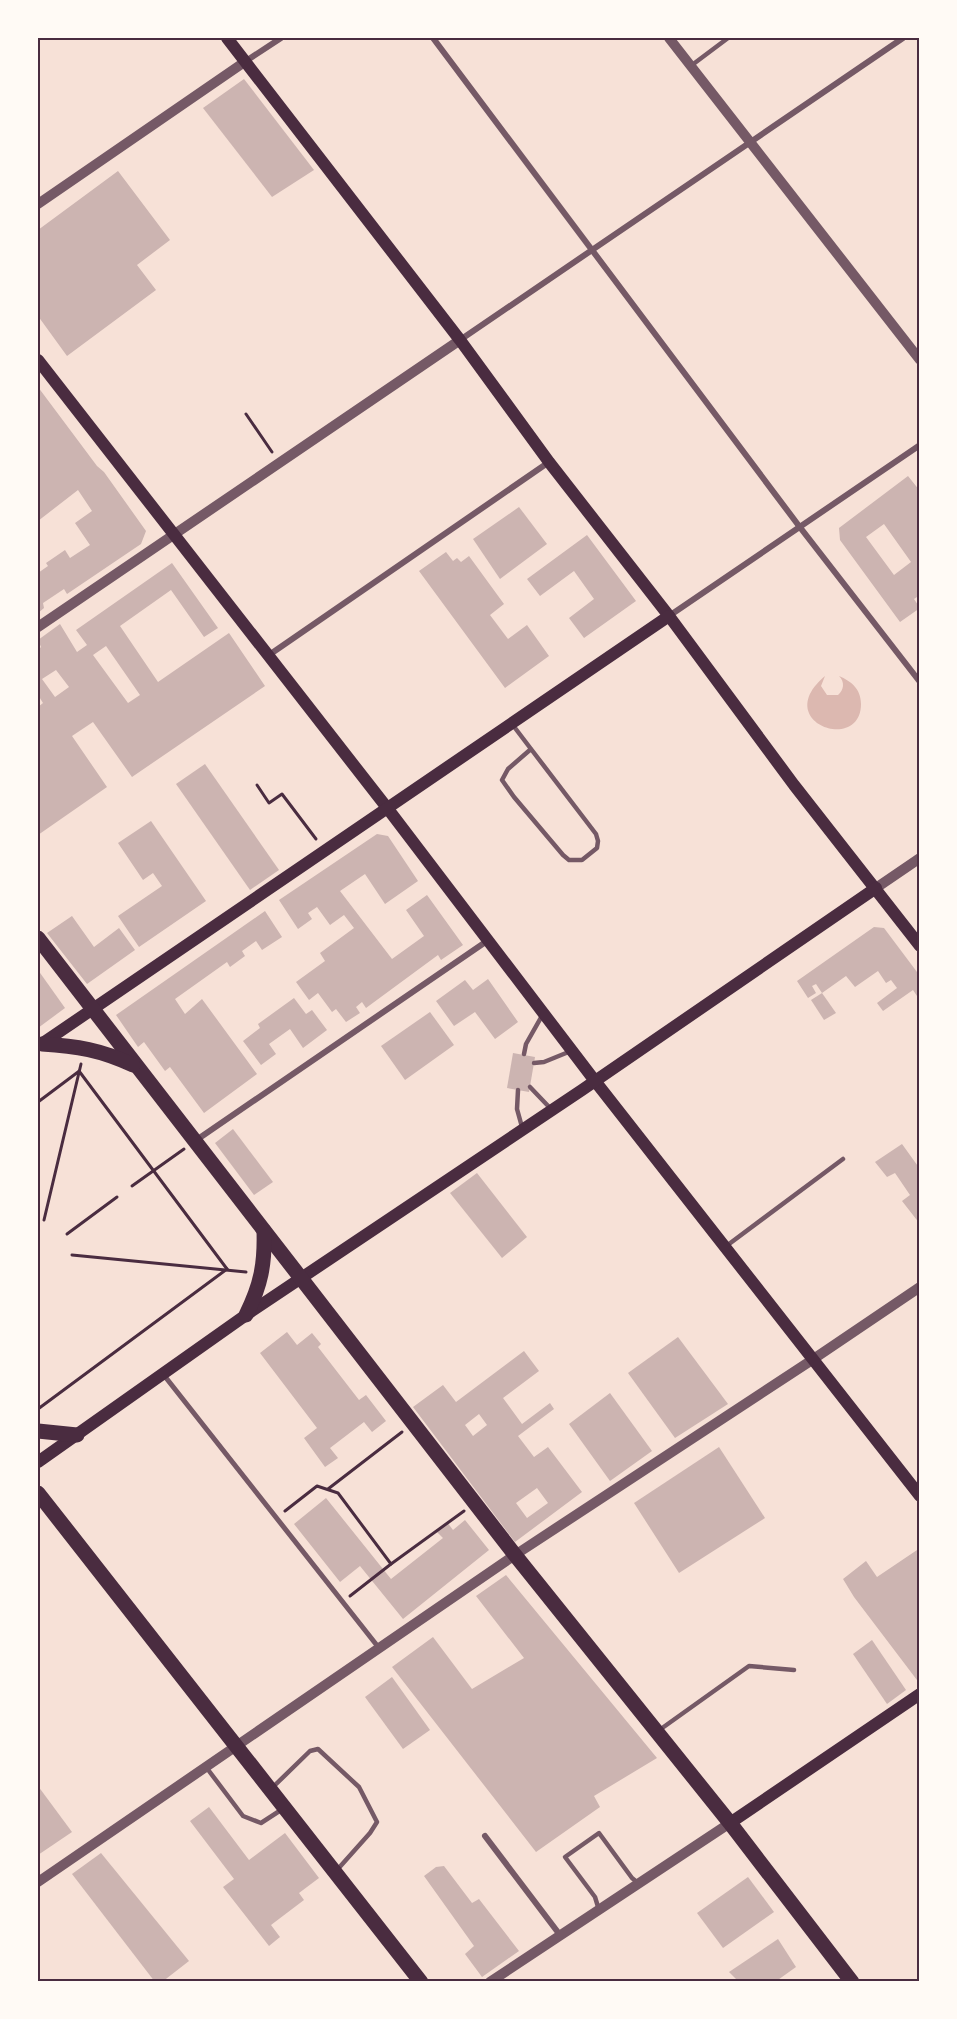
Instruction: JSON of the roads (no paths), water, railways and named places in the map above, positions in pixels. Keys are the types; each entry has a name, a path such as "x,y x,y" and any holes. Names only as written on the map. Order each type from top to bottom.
{"main road":[{"path":"227,38 460,340 549,462 669,616 794,785 920,946"},
{"path":"38,360 388,809 724,1248 920,1496"},
{"path":"40,1046 669,616"},
{"path":"38,1462 301,1277 523,1130 876,888"},
{"path":"38,938 515,1555 730,1823 852,1982"},
{"path":"40,1046 85,1047 111,1054 136,1066"},
{"path":"246,1315 262,1274 265,1252 264,1230"},
{"path":"38,1431 77,1435"},
{"path":"38,1493 421,1982"},
{"path":"730,1823 920,1694"}],"street":[{"path":"38,204 281,38"},
{"path":"433,38 799,526 920,682"},
{"path":"669,38 920,360"},
{"path":"38,627 903,38"},
{"path":"669,616 920,445"},
{"path":"268,656 549,462"},
{"path":"876,888 920,858"},
{"path":"195,1141 487,941"},
{"path":"38,1882 515,1555 920,1287"},
{"path":"163,1374 379,1648"},
{"path":"489,1982 730,1823"},
{"path":"485,1836 560,1935"}],"lane":[{"path":"691,66 728,38"},
{"path":"512,724 596,834 597,849 582,860 569,860 563,855 502,780 508,769 531,749"},
{"path":"524,1054 526,1044 543,1014"},
{"path":"534,1063 544,1062 571,1050"},
{"path":"530,1087 552,1110"},
{"path":"518,1090 517,1109 523,1130"},
{"path":"724,1248 843,1159"},
{"path":"657,1732 749,1666 794,1670"},
{"path":"270,1790 310,1751 318,1749 359,1787 377,1822 335,1872"},
{"path":"206,1767 243,1816 261,1823 284,1807"},
{"path":"599,1910 596,1897 565,1857 599,1833 638,1883"}]}
